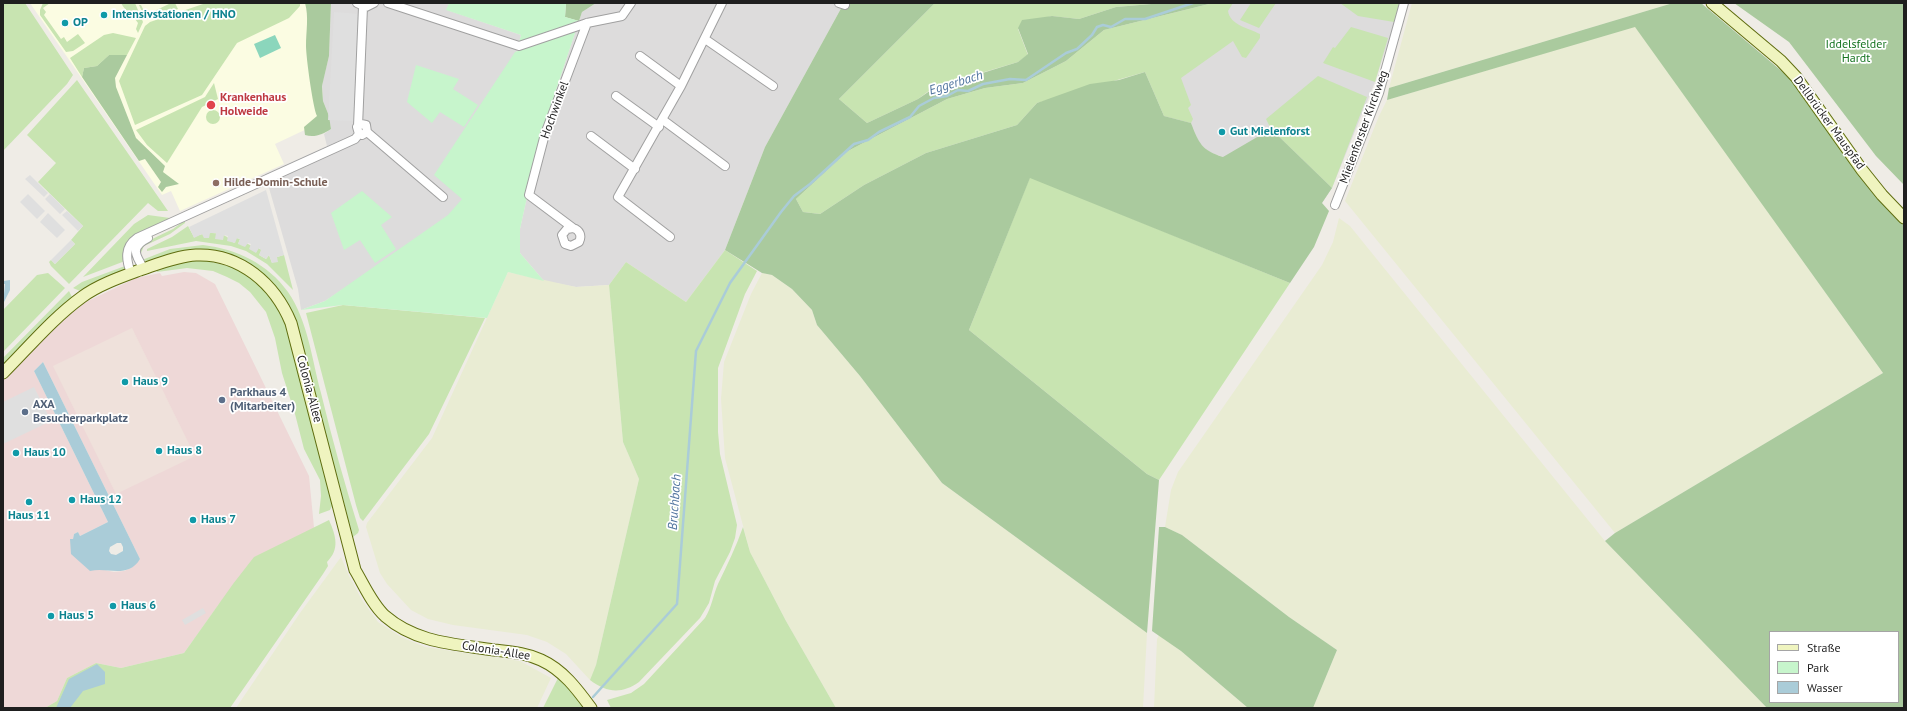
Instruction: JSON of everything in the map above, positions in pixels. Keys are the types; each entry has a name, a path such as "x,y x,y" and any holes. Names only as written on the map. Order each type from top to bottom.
{"main road":[{"name":"Dellbrücker Mauspfad","path":"1712,3 1781,61 1796,77 1862,170 1882,195 1904,218"},
{"name":"Colonia-Allee","path":"3,373 82,296 131,273 172,259 196,255 213,256 227,260 251,271 278,297 284,307 297,345 356,570 368,594 385,615 408,631 431,641 527,654 542,660 569,679 591,708"}],"street":[{"path":"131,273 128,263 129,246 137,238 355,139 361,130 360,5 370,6 374,3"},
{"path":"388,3 519,46 587,23 622,16 631,3"},
{"path":"670,237 618,197 681,86 722,3"},
{"name":"Mielenforster Kirchweg","path":"1335,205 1379,92 1404,3"},
{"name":"Hochwinkel","path":"573,228 529,195 546,134 587,23"},
{"path":"705,39 773,86"},
{"path":"640,56 681,86"},
{"path":"616,96 661,123 725,166"},
{"path":"361,130 443,197"},
{"path":"592,136 635,169"},
{"path":"144,269 136,256 135,250 137,246 160,228"}],"shaded area":[{"name":"Krankenhaus Holweide","path":"30,3 328,3 322,86 323,123 275,144 284,164 180,211 171,191 162,195"},
{"path":"331,3 449,3 447,10 521,35 515,57 464,203 452,218 325,301 301,310 298,289 265,174 327,146 324,134 331,129 329,116 323,101 322,85 329,56"},
{"path":"596,3 844,3 765,147 725,250 686,302 626,262 609,285 576,287 544,281 520,253 520,229 540,138 582,12"},
{"name":"Gut Mielenforst","path":"1213,3 1401,3 1375,82 1332,188 1322,203 1223,157 1209,152 1199,143 1191,123 1164,116"},
{"path":"1412,3 1673,3 1389,88"},
{"path":"334,12 359,14 353,121 328,120"},
{"path":"1635,26 1883,373 1615,533 1345,201 1379,116 1387,100"},
{"path":"30,175 48,193 44,197 25,179"},
{"path":"266,190 284,255 277,257 278,262 272,263 269,255 266,259 259,255 261,250 259,248 256,253 249,249 251,244 248,243 245,247 238,244 240,239 237,238 235,243 227,241 228,236 224,235 223,240 215,239 216,233 210,233 209,238 204,238 202,234 194,238 189,227"},
{"path":"28,194 45,211 37,219 20,202"},
{"path":"50,194 65,209 60,214 45,199"},
{"path":"67,211 83,226 78,231 62,215"},
{"path":"48,213 65,230 57,238 40,222"},
{"path":"1339,218 1350,226 1605,541 1767,708 1313,708 1337,650 1289,617 1182,535 1165,527 1171,490 1178,472 1322,265 1333,242"},
{"path":"71,240 75,244 55,264 51,260"},
{"path":"184,272 196,273 215,284 309,476 316,548 219,604 184,653 121,668 96,663 67,678 57,701 45,708 3,708 3,379 67,317 84,303 136,278 160,273 162,276","holes":["43,362 140,559 131,568 124,571 114,572 99,569 90,570 83,564 73,539 74,534 78,532 80,536 108,522 34,371"]},
{"path":"508,272 576,287 609,285 623,442 639,479 596,665 590,680 566,654 547,642 527,635 453,625 428,619 411,610 387,584 380,573 366,527 367,523 432,438"},
{"path":"762,273 772,275 792,289 812,310 817,325 860,376 942,483 1147,633 1143,708 836,708 786,621 750,552 725,458 721,399 724,362 751,294"},
{"path":"132,328 195,456 116,494 53,366"},
{"name":"AXA Besucherparkplatz","path":"34,387 51,421 3,444 3,402"},
{"path":"341,557 362,600 378,622 401,637 425,647 520,661 551,678 537,708 236,708 300,613"},
{"path":"203,608 206,613 185,625 182,620"},
{"path":"1159,635 1181,651 1248,708 1154,708 1157,639"}],"green space":[{"path":"3,3 25,3 73,75 67,84 3,151"},
{"path":"43,3 50,3 43,8 46,12 44,15 61,39 64,37 67,42 78,34 85,43 73,51 66,52 40,15 40,10"},
{"path":"121,3 135,3 143,22 138,33 136,29 138,23"},
{"path":"171,3 175,3 178,9 148,19 145,18 139,5 141,5 146,15"},
{"path":"206,3 300,3 300,6 289,18 237,43 202,95 135,125 119,81 145,26 150,22"},
{"path":"305,3 331,3 329,56 322,86 323,101 329,116 331,129 316,136 305,135 304,127 317,116 307,60 307,19"},
{"path":"449,3 566,3 565,17 579,21 519,42 521,35 446,10"},
{"path":"566,3 596,3 582,12 579,21 565,17"},
{"path":"844,3 935,3 839,99 867,123 918,99 934,88 1018,62 1028,54 1018,28 1022,20 1052,16 1079,19 1116,7 1163,3 1213,3 1104,30 1066,61 1023,83 985,88 947,99 848,151 796,199 803,212 820,214 864,185 926,153 1017,125 1037,103 1090,84 1119,80 1145,72 1164,116 1191,123 1199,141 1210,152 1223,157 1271,129 1332,188 1322,203 1329,211 1314,247 1290,283 1030,178 969,330 1147,474 1159,480 1147,633 942,483 860,376 817,325 812,310 792,289 772,275 762,273 725,250 765,147"},
{"path":"935,3 1163,3 1116,7 1079,19 1051,16 1018,29 1028,55 1018,62 934,87 918,99 867,123 839,99"},
{"path":"1213,3 1233,3 1228,11 1232,20 1240,26 1260,34 1260,38 1246,58 1242,57 1233,41 1181,78 1191,105 1188,108 1193,119 1191,123 1164,116 1145,72 1037,103 1017,125 926,153 864,185 820,214 803,212 796,199 848,151 947,99 985,88 1023,83 1066,61 1104,30"},
{"path":"1251,3 1276,3 1259,28 1240,20"},
{"path":"1340,3 1401,3 1394,22 1358,16"},
{"path":"1673,3 1701,3 1791,79 1904,222 1904,708 1767,708 1605,541 1615,533 1883,373 1635,27 1387,100 1389,88"},
{"name":"Iddelsfelder Hardt","path":"1734,3 1904,3 1904,185 1876,156 1789,42"},
{"path":"1351,27 1388,38 1375,82 1323,63 1333,47 1335,48"},
{"path":"576,30 540,138 520,229 520,253 544,281 508,272 487,318 343,305 301,310 325,301 448,215 462,199 434,175 515,52"},
{"path":"113,33 136,38 127,55 109,55 97,66 84,68 82,77 70,58 104,35"},
{"path":"275,35 281,48 260,58 254,44"},
{"path":"109,55 127,55 115,78 116,87 136,138 165,166 163,172 179,184 166,187 162,192 158,187 161,182 145,159 139,161 82,77 84,68 97,66"},
{"path":"416,65 459,79 453,89 478,105 464,127 440,112 432,123 407,102"},
{"path":"1318,76 1367,97 1332,188 1271,129 1266,119"},
{"path":"77,80 168,211 158,211 148,203 69,284 51,266 49,262 51,260 55,264 75,244 71,240 83,226 38,182 56,163 27,135"},
{"path":"214,83 218,99 202,107 167,163 147,145 136,130 205,97"},
{"path":"210,110 216,110 220,114 220,120 216,124 210,124 206,120 206,114"},
{"path":"1030,177 1290,283 1159,480 1147,474 969,330"},
{"path":"362,191 392,217 381,225 396,249 375,263 360,240 344,250 331,213"},
{"path":"148,215 170,218 137,235 125,261 83,277 134,224"},
{"path":"185,220 185,223 170,234 144,246 141,253 139,253 139,248 150,240 173,229"},
{"path":"188,226 194,237 216,233 226,236 234,243 236,238 240,239 238,244 248,244 256,252 258,248 262,250 259,255 266,259 269,255 272,263 277,257 284,255 293,290 267,264 246,251 231,246 196,241 147,251 147,249 172,237"},
{"path":"203,245 240,254 261,266 280,282 295,303 309,341 334,445 359,530 353,537 294,316 285,299 267,277 258,270 231,256 150,262 142,260 170,249"},
{"path":"725,250 757,271 745,294 718,368 718,432 720,454 737,525 735,538 730,552 715,581 709,603 700,618 639,682 627,689 608,690 590,680 596,665 639,479 623,442 609,285 626,262 686,302"},
{"path":"192,260 208,261 236,268 263,286 283,314 334,502 330,510 319,514 321,496 320,480 304,449 282,373 275,338 266,312 250,292 239,283 213,271 187,268 157,272 156,269"},
{"path":"125,266 123,271 80,291 73,288 82,282"},
{"path":"48,273 65,288 4,351 3,310 37,275"},
{"path":"69,291 72,297 59,308 3,366 3,358"},
{"path":"343,305 485,318 429,434 363,521 360,518 356,505 306,313"},
{"path":"329,520 336,542 334,552 327,562 328,566 230,708 45,708 57,701 67,678 96,663 121,668 184,653 254,557"},
{"path":"743,527 750,552 786,621 836,708 611,708 607,700 631,693 644,684 705,618"},
{"path":"1159,527 1165,527 1182,535 1289,617 1337,650 1313,708 1248,708 1181,651 1152,631"},
{"path":"558,678 572,691 586,708 543,708"}],"water":[{"path":"10,280 10,290 3,304 5,284 3,284 3,281"},
{"path":"43,362 140,559 130,569 124,571 90,571 71,554 70,539 73,539 74,534 78,532 80,536 108,522 34,371","holes":["117,543 121,543 123,551 116,555 111,554 109,551 110,547"]},
{"path":"97,664 105,672 105,684 83,691 70,708 56,708 69,679"}],"waterway":[{"name":"Eggerbach","path":"593,697 677,604 696,351 730,283 794,196 810,184 854,144 868,140 879,132 910,117 919,106 934,98 947,96 958,90 968,91 983,84 1010,79 1026,80 1066,53 1077,49 1092,35 1097,27 1103,25 1111,27 1125,19 1145,19 1193,3"}],"place":[{"name":"Intensivstationen / HNO","path":"104,15"},
{"name":"OP","path":"65,23"},
{"name":"Krankenhaus Holweide","path":"211,105"},
{"name":"Gut Mielenforst","path":"1222,132"},
{"name":"Hilde-Domin-Schule","path":"216,183"},
{"name":"Haus 9","path":"125,382"},
{"name":"Parkhaus 4 (Mitarbeiter)","path":"222,400"},
{"name":"AXA Besucherparkplatz","path":"25,412"},
{"name":"Haus 8","path":"159,451"},
{"name":"Haus 10","path":"16,453"},
{"name":"Haus 12","path":"72,500"},
{"name":"Haus 11","path":"29,502"},
{"name":"Haus 7","path":"193,520"},
{"name":"Haus 6","path":"113,606"},
{"name":"Haus 5","path":"51,616"}],"water label":[{"name":"Bruchbach","path":"675,502"}]}
